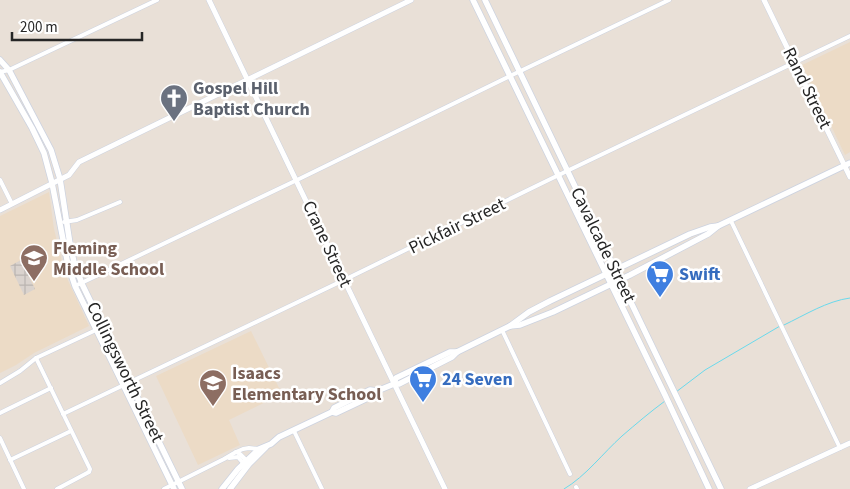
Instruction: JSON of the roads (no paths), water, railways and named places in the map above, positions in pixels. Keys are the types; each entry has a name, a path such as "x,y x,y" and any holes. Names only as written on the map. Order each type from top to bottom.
{"main road":[{"name":"Cavalcade Street","path":"473,0 669,402 709,489"},
{"name":"Cavalcade Street","path":"485,0 721,489"},
{"path":"486,25 495,21"},
{"name":"Collingsworth Street","path":"0,60 9,70 50,150 60,179 63,223"},
{"name":"Collingsworth Street","path":"0,72 44,153 79,285 173,487"},
{"path":"534,126 543,122"},
{"path":"230,489 246,464 259,449 332,412 334,408 370,390 377,392 394,384 399,384 452,357 457,352 510,326 529,312 550,301 678,240 730,221 847,165"},
{"path":"510,326 520,325 553,312 682,248 708,234 718,226"},
{"path":"678,240 682,248"},
{"path":"550,301 553,312"},
{"name":"Collingsworth Street","path":"100,328 130,382 182,489"},
{"path":"647,357 656,353"},
{"path":"681,429 690,424"},
{"path":"222,489 238,468 246,464 267,445"}],"street":[{"path":"0,72 9,70 157,0"},
{"name":"Crane Street","path":"209,0 445,489"},
{"path":"0,210 69,174 79,162 412,0"},
{"path":"79,285 669,0"},
{"name":"Rand Street","path":"764,0 847,165 850,177"},
{"name":"Pickfair Street","path":"64,414 850,36"},
{"path":"0,180 12,204"},
{"path":"63,223 77,220 120,202"},
{"path":"730,221 840,448"},
{"path":"0,383 20,371 36,358 100,328"},
{"path":"502,330 570,474"},
{"path":"36,358 90,469 89,472 57,489"},
{"path":"0,413 51,388"},
{"path":"294,430 322,489"},
{"path":"10,460 71,431"},
{"path":"0,438 24,489"},
{"path":"750,489 850,444"},
{"path":"164,489 173,487 178,482 243,449 259,449"},
{"path":"236,452 240,454 246,464"},
{"path":"224,459 238,457 246,464"}],"waterway":[{"path":"784,325 825,305 850,298"},
{"path":"676,392 705,370 780,326"},
{"path":"564,489 587,471 622,436 665,401"}],"place":[{"name":"Gospel Hill Baptist Church","path":"174,122"},
{"name":"Fleming Middle School","path":"34,282"},
{"name":"Swift","path":"660,298"},
{"name":"24 Seven","path":"423,403"},
{"name":"Isaacs Elementary School","path":"213,407"}]}
